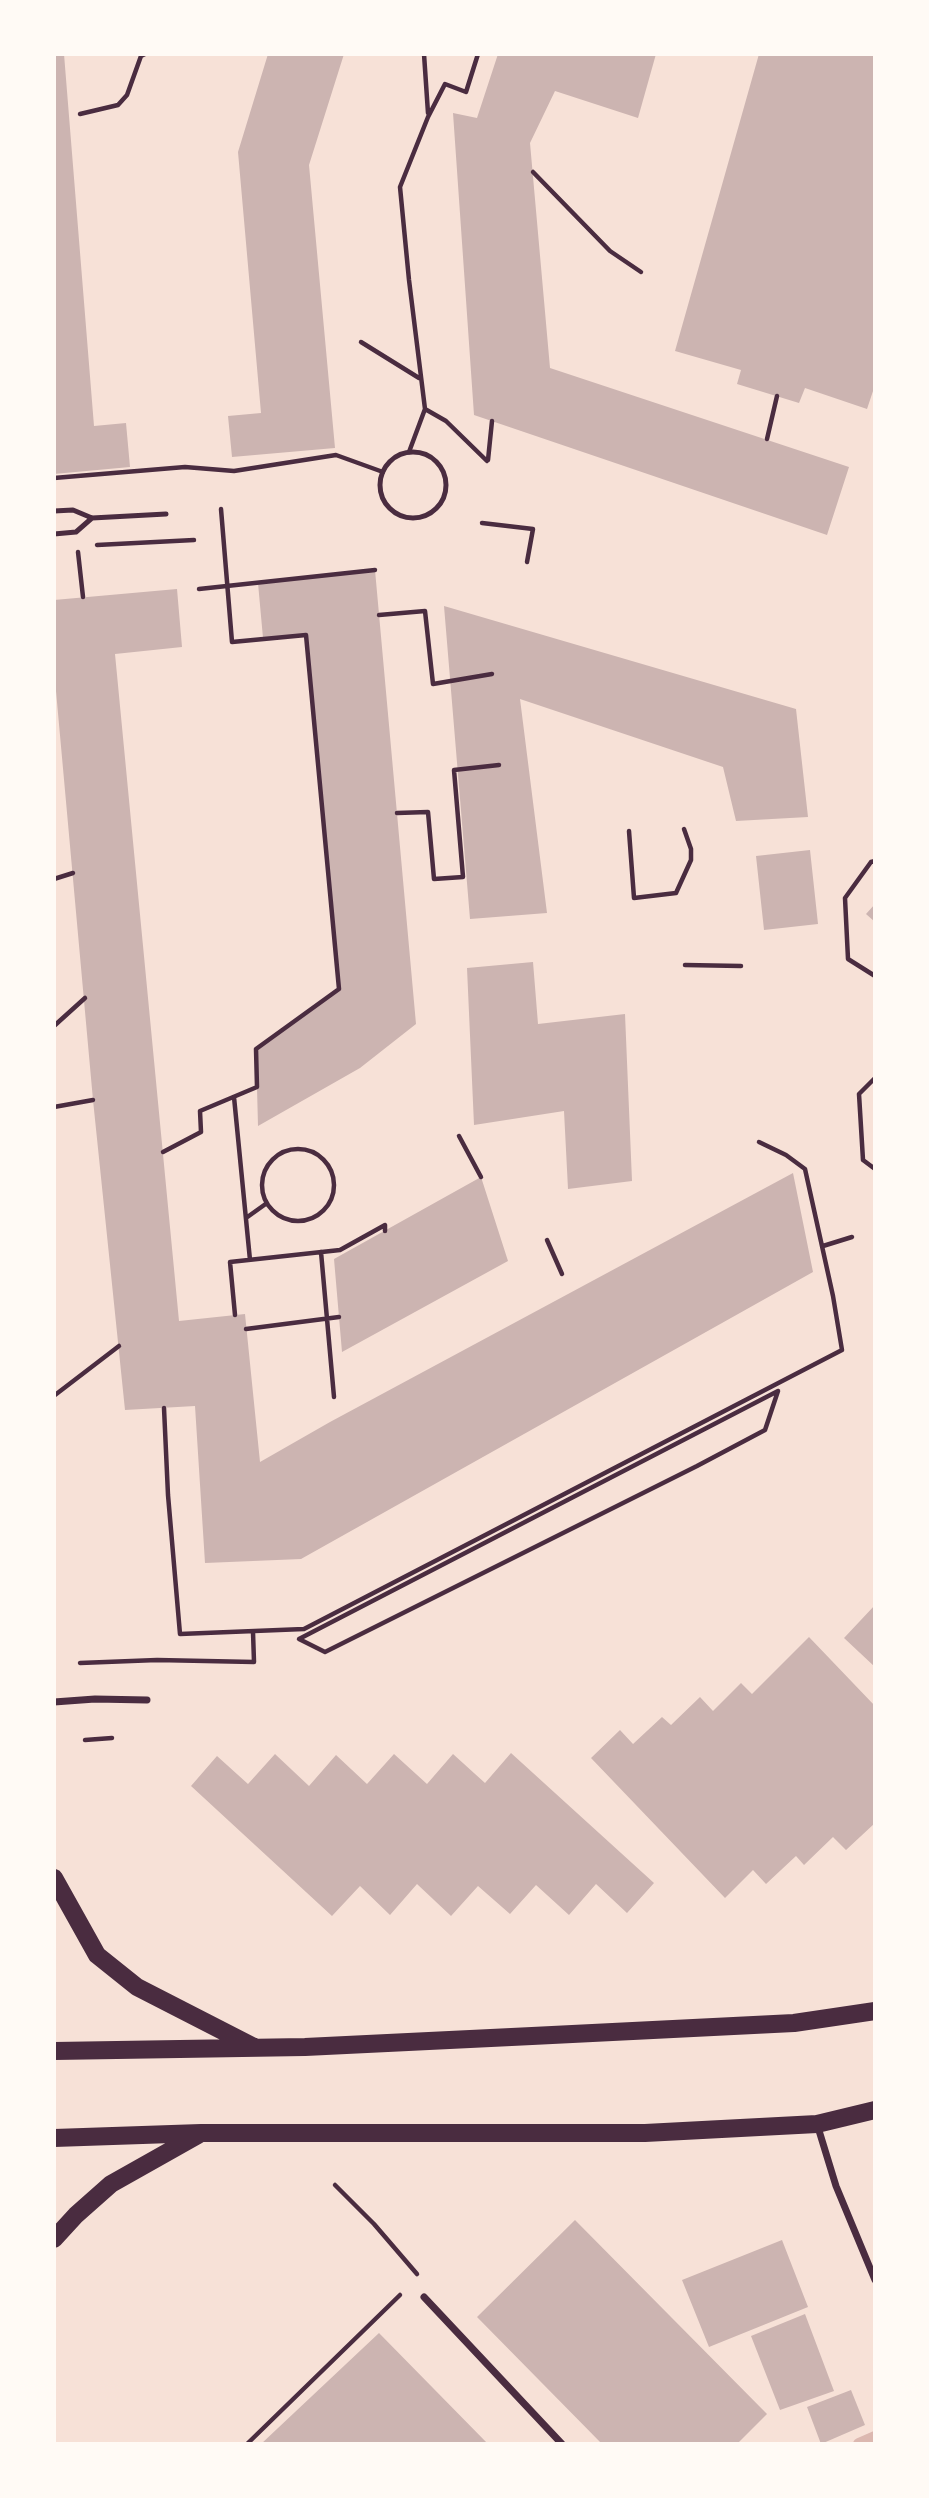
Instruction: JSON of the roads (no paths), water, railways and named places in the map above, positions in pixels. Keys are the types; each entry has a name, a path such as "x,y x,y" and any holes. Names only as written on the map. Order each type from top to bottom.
{"main road":[{"path":"54,1878 97,1955 137,1987 257,2048"},
{"path":"54,2050 257,2048 794,2023 875,2011"},
{"path":"54,2138 201,2133 645,2133 817,2124 875,2110"},
{"path":"54,2239 111,2184 201,2133"}],"street":[{"path":"54,1702 95,1699 146,1700"},
{"path":"817,2124 836,2186 875,2280"},
{"path":"424,2297 562,2444"}],"lane":[{"path":"410,452 430,456 444,473 447,486 441,503 425,516 403,516 386,503 380,488 383,472 399,455 410,452"},
{"path":"54,511 73,510 92,518 166,514"},
{"path":"54,534 76,532 92,518"}],"waterway":[{"path":"859,2444 875,2437"}]}
